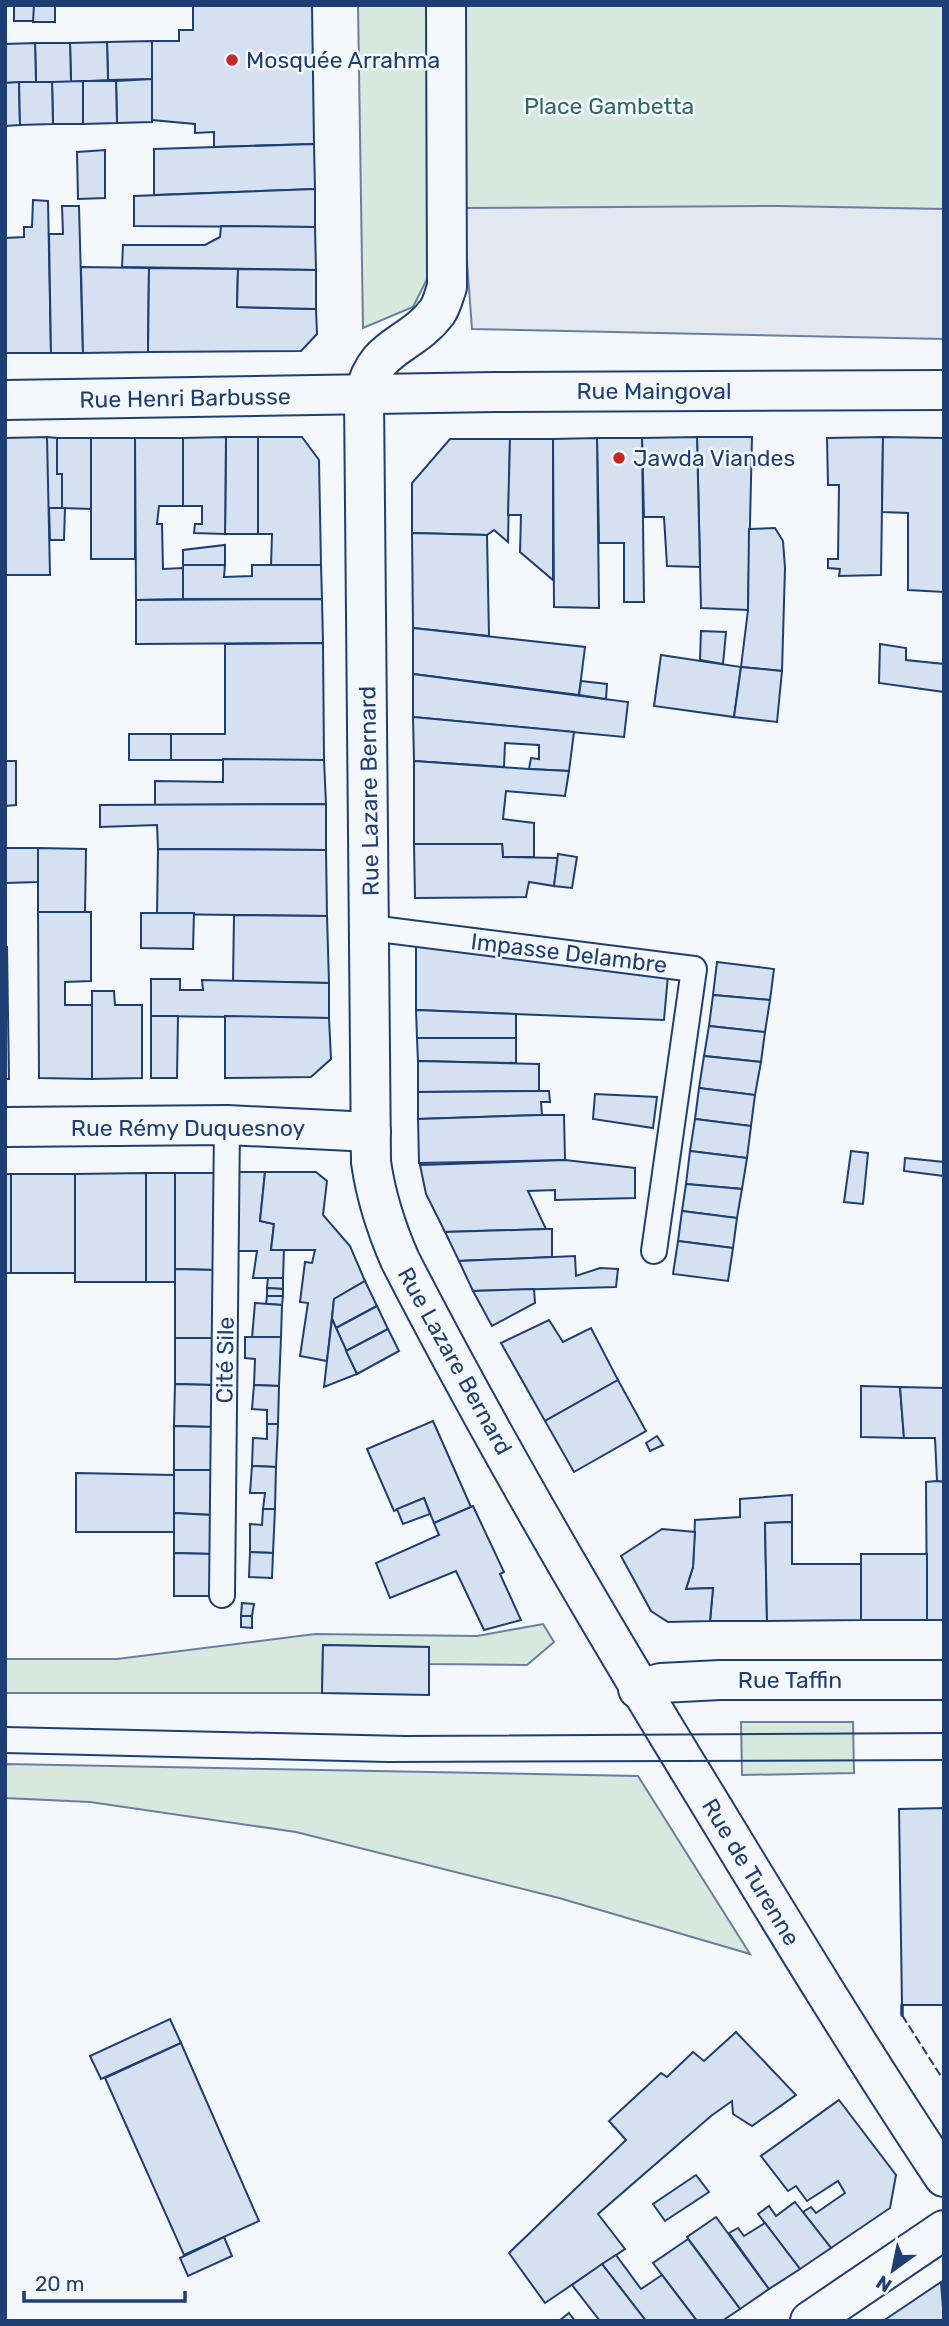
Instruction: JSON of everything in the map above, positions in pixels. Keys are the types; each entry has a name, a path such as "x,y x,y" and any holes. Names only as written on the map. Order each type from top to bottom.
{"street":[{"name":"Rue Lazare Bernard","path":"446,5 447,287 438,310 428,322 373,367 364,396 371,1132 374,1184 388,1235 400,1260 566,1564"},
{"name":"Rue Maingoval","path":"364,396 509,391 944,390"},
{"name":"Rue Henri Barbusse","path":"5,400 364,396"},
{"name":"Rue Rémy Duquesnoy","path":"5,1127 227,1125 371,1132"},
{"name":"Rue de Turenne","path":"566,1564 638,1689 861,2053 944,2177"},
{"name":"Rue Taffin","path":"638,1689 662,1683 720,1680 944,1679"},
{"path":"810,2321 944,2230"}],"lane":[{"name":"Impasse Delambre","path":"371,928 694,969 654,1251"},
{"name":"Cité Sile","path":"222,1595 227,1125"}],"green space":[{"name":"Place Gambetta","path":"358,5 944,5 944,209 463,208 413,307 363,328"},
{"path":"543,1624 554,1642 527,1665 429,1664 429,1647 323,1645 322,1693 5,1693 5,1659 117,1659 315,1634 477,1636"},
{"path":"741,1722 853,1722 854,1773 742,1775"},
{"path":"5,1764 638,1776 750,1954 559,1898 296,1832 90,1802 5,1798"}],"shaded area":[{"path":"779,206 944,209 944,339 472,329 463,208"}],"building":[{"path":"14,5 34,5 34,21 14,21"},
{"path":"34,5 55,5 55,22 33,22"},
{"name":"Mosquée Arrahma","path":"193,5 312,5 314,144 214,147 214,132 195,133 195,124 152,120 152,41 179,41 179,30 193,30"},
{"path":"152,41 152,79 108,80 107,42"},
{"path":"107,42 108,80 71,82 70,43"},
{"path":"35,43 70,43 71,82 36,82"},
{"path":"35,43 36,82 5,83 5,44"},
{"path":"152,79 152,122 117,123 116,81"},
{"path":"83,81 116,81 117,123 83,124"},
{"path":"83,81 83,124 53,124 52,82"},
{"path":"19,82 20,125 5,126 5,83"},
{"path":"19,82 52,82 53,124 20,125"},
{"path":"314,144 315,189 154,195 154,149"},
{"path":"105,150 105,198 78,199 77,152"},
{"path":"315,189 315,227 134,226 134,196"},
{"path":"33,200 48,201 51,353 6,353 5,238 24,237 24,227 32,227"},
{"path":"62,206 79,206 83,353 51,353 49,234 63,234"},
{"path":"221,226 315,227 316,270 122,267 123,245 205,245 220,237"},
{"path":"81,267 149,268 148,352 83,353"},
{"path":"149,268 238,269 237,307 316,309 317,334 301,351 148,352"},
{"path":"238,269 316,270 316,309 237,307"},
{"path":"47,437 57,438 57,474 62,474 62,508 47,508"},
{"path":"47,437 50,575 5,575 5,438"},
{"path":"226,437 258,437 258,534 225,534"},
{"path":"226,437 225,534 194,533 195,524 202,524 202,506 183,506 183,438"},
{"path":"258,437 302,437 319,460 321,565 271,566 272,534 258,534"},
{"path":"697,437 752,437 748,610 701,608"},
{"path":"697,437 700,567 667,566 664,517 644,517 642,438"},
{"path":"883,437 881,575 839,576 840,569 828,568 828,559 838,559 839,485 828,485 827,438"},
{"path":"883,437 944,438 944,592 908,590 908,513 882,512"},
{"path":"57,438 91,438 91,509 62,508 62,474 57,474"},
{"path":"91,438 135,438 135,559 91,559"},
{"path":"135,438 183,438 183,506 159,506 157,524 162,524 163,569 183,568 183,599 136,600"},
{"path":"597,438 642,438 644,602 624,602 624,543 599,543"},
{"path":"597,438 599,608 554,607 553,439"},
{"path":"450,439 510,439 508,542 494,530 487,535 412,533 412,483"},
{"path":"510,439 553,439 553,580 520,552 521,515 508,515"},
{"path":"49,508 65,508 64,540 50,540"},
{"path":"775,528 783,541 785,568 782,671 741,667 748,610 749,529"},
{"path":"412,533 487,535 489,636 413,628"},
{"path":"225,545 225,565 183,565 183,550"},
{"path":"183,565 225,565 224,577 252,576 252,565 321,565 322,599 183,599"},
{"path":"322,599 323,643 136,644 136,600"},
{"path":"413,628 585,647 579,695 413,674"},
{"path":"701,631 726,632 723,664 700,660"},
{"path":"323,643 324,760 171,760 171,734 225,734 225,644"},
{"path":"880,644 906,648 906,660 944,664 944,692 879,683"},
{"path":"661,655 741,667 734,717 654,706"},
{"path":"741,667 782,671 777,722 734,717"},
{"path":"413,674 628,702 624,737 413,717"},
{"path":"581,681 607,684 606,699 579,695"},
{"path":"413,717 574,732 569,771 529,769 531,758 539,759 539,745 505,743 504,767 414,761"},
{"path":"129,734 171,734 171,760 129,760"},
{"path":"223,759 324,760 326,804 155,805 155,781 223,782"},
{"path":"5,761 16,761 16,805 5,806"},
{"path":"414,761 569,771 565,796 506,791 503,819 534,823 534,857 503,857 502,844 414,844"},
{"path":"326,804 326,850 158,849 157,825 100,827 100,805"},
{"path":"414,844 502,844 503,857 558,858 554,886 529,882 526,897 415,898"},
{"path":"5,848 38,848 38,882 6,883"},
{"path":"38,848 86,849 85,913 38,912"},
{"path":"158,849 326,850 327,916 157,914"},
{"path":"558,854 577,857 572,888 554,886"},
{"path":"38,912 91,912 91,981 65,982 65,1005 92,1005 92,1079 39,1078"},
{"path":"141,913 194,913 193,949 141,948"},
{"path":"234,915 327,916 329,983 233,981"},
{"path":"416,942 668,975 664,1020 416,1010"},
{"path":"7,947 9,1079 5,1079"},
{"path":"717,962 774,969 770,1000 713,995"},
{"path":"151,979 180,979 180,990 203,990 202,980 329,983 329,1018 151,1016"},
{"path":"92,991 114,991 115,1005 142,1005 142,1078 92,1079"},
{"path":"713,995 770,1000 765,1032 709,1026"},
{"path":"416,1010 516,1014 516,1038 417,1038"},
{"path":"151,1016 178,1016 177,1078 151,1078"},
{"path":"225,1016 329,1018 331,1059 311,1077 225,1078"},
{"path":"709,1026 765,1032 761,1062 704,1056"},
{"path":"417,1038 516,1038 516,1063 418,1061"},
{"path":"704,1056 761,1062 755,1095 699,1088"},
{"path":"418,1061 539,1064 539,1091 418,1092"},
{"path":"699,1088 755,1095 751,1126 695,1119"},
{"path":"549,1091 550,1102 541,1102 542,1115 418,1119 418,1092"},
{"path":"595,1094 657,1097 653,1128 593,1119"},
{"path":"564,1115 565,1160 419,1163 418,1119"},
{"path":"695,1119 751,1126 747,1158 690,1151"},
{"path":"690,1151 747,1158 742,1189 686,1184"},
{"path":"851,1151 868,1153 863,1204 844,1202"},
{"path":"905,1158 944,1162 944,1176 904,1171"},
{"path":"565,1160 635,1168 635,1198 555,1200 555,1190 528,1191 546,1229 445,1232 426,1194 420,1165"},
{"path":"233,1172 265,1172 260,1221 274,1224 271,1250 284,1249 283,1278 253,1278 257,1251 233,1251"},
{"path":"265,1172 316,1172 327,1181 323,1215 350,1246 365,1281 334,1299 327,1361 300,1356 308,1303 300,1302 305,1262 312,1263 315,1250 271,1250 274,1224 260,1221"},
{"path":"146,1173 175,1173 175,1282 146,1282"},
{"path":"146,1173 146,1282 75,1282 75,1174"},
{"path":"175,1173 215,1173 214,1270 175,1269"},
{"path":"5,1174 11,1174 11,1273 5,1273"},
{"path":"11,1174 75,1174 75,1273 11,1273"},
{"path":"686,1184 742,1189 737,1218 682,1211"},
{"path":"682,1211 737,1218 733,1248 678,1241"},
{"path":"552,1229 552,1257 459,1261 445,1232"},
{"path":"678,1241 733,1248 728,1281 673,1274"},
{"path":"575,1256 576,1276 600,1268 618,1269 616,1287 473,1291 459,1261"},
{"path":"175,1269 214,1270 214,1338 175,1338"},
{"path":"268,1278 283,1278 283,1289 267,1288"},
{"path":"365,1281 377,1306 336,1328 332,1319 334,1299"},
{"path":"267,1288 283,1289 283,1296 267,1296"},
{"path":"534,1289 535,1303 492,1326 473,1291"},
{"path":"267,1296 283,1296 282,1305 266,1304"},
{"path":"255,1303 282,1305 281,1337 252,1338"},
{"path":"377,1306 388,1329 346,1351 336,1328"},
{"path":"332,1319 357,1374 324,1387 327,1361"},
{"path":"549,1320 563,1342 591,1328 618,1380 545,1421 501,1343"},
{"path":"388,1329 399,1351 357,1374 346,1351"},
{"path":"245,1337 281,1337 279,1386 254,1385 255,1359 245,1358"},
{"path":"175,1338 214,1338 213,1385 175,1384"},
{"path":"618,1380 646,1431 574,1472 545,1421"},
{"path":"175,1384 213,1385 213,1427 174,1426"},
{"path":"254,1385 279,1386 278,1424 267,1424 267,1410 252,1409"},
{"path":"861,1386 900,1387 904,1438 861,1437"},
{"path":"900,1387 944,1388 944,1482 937,1481 935,1438 904,1438"},
{"path":"433,1421 471,1507 434,1523 424,1498 394,1511 367,1449"},
{"path":"267,1424 278,1424 276,1467 252,1466 253,1438 267,1439"},
{"path":"174,1426 213,1427 213,1470 174,1470"},
{"path":"657,1436 663,1445 650,1451 646,1443"},
{"path":"252,1466 276,1467 275,1509 263,1509 265,1493 250,1493"},
{"path":"174,1470 213,1470 212,1515 174,1513"},
{"path":"76,1473 174,1475 174,1532 76,1532"},
{"path":"926,1482 944,1482 944,1620 927,1620"},
{"path":"792,1495 792,1522 765,1523 767,1621 710,1621 713,1588 686,1589 693,1567 695,1520 740,1517 740,1499"},
{"path":"424,1498 430,1514 403,1524 397,1509"},
{"path":"473,1506 504,1572 500,1574 521,1620 484,1630 456,1571 390,1598 376,1563 439,1535 434,1523"},
{"path":"263,1509 275,1509 273,1553 250,1552 250,1524 262,1525"},
{"path":"174,1513 212,1515 212,1554 174,1553"},
{"path":"792,1522 792,1564 861,1564 861,1620 767,1621 765,1523"},
{"path":"662,1529 695,1532 693,1567 686,1589 713,1588 710,1621 668,1622 651,1611 621,1556"},
{"path":"250,1552 273,1553 272,1578 249,1577"},
{"path":"174,1553 212,1554 212,1596 174,1596"},
{"path":"861,1554 927,1554 927,1620 861,1620"},
{"path":"242,1603 254,1604 252,1616 241,1616"},
{"path":"241,1616 252,1616 252,1628 241,1627"},
{"path":"323,1645 429,1647 429,1695 322,1693"},
{"path":"944,1808 944,2005 902,2005 899,1809"},
{"path":"170,2019 181,2043 101,2079 90,2056"},
{"path":"736,2032 796,2095 752,2126 733,2114 732,2101 711,2116 598,2214 625,2249 545,2303 509,2253 626,2140 609,2121 661,2073 667,2077 693,2052 704,2061"},
{"path":"181,2043 259,2221 184,2255 105,2078"},
{"path":"839,2100 896,2175 890,2208 831,2248 803,2212 811,2207 816,2213 845,2193 838,2181 807,2201 796,2186 788,2191 761,2156"},
{"path":"696,2175 709,2192 665,2221 653,2204"},
{"path":"795,2202 831,2248 800,2269 758,2214 769,2206 776,2216"},
{"path":"716,2217 769,2289 740,2309 687,2237"},
{"path":"765,2223 800,2269 769,2289 729,2233 738,2228 744,2236"},
{"path":"224,2237 232,2256 188,2276 180,2258"},
{"path":"688,2239 740,2309 722,2321 697,2321 653,2263"},
{"path":"616,2255 641,2289 662,2275 697,2321 646,2321 602,2264"},
{"path":"602,2264 646,2321 600,2321 572,2285"},
{"path":"941,2282 944,2321 887,2321 886,2319"},
{"path":"569,2313 575,2321 559,2321"}],"tram line":[{"path":"5,1727 405,1736 944,1733"},
{"path":"5,1753 387,1762 944,1760"}],"fence":[{"path":"902,2015 944,2081"}],"wall":[{"path":"902,2005 902,2015"}],"place":[{"name":"Mosquée Arrahma","path":"232,60"},
{"name":"Jawda Viandes","path":"619,458"}]}
